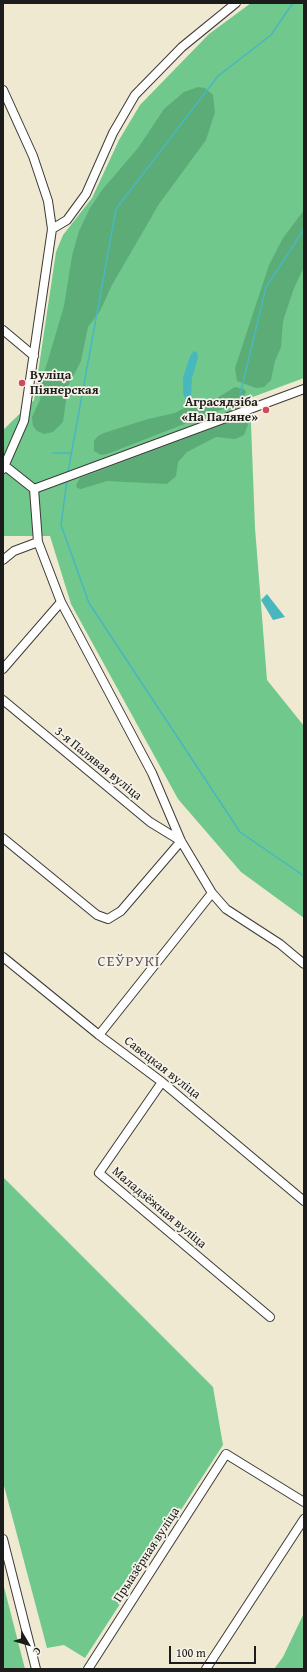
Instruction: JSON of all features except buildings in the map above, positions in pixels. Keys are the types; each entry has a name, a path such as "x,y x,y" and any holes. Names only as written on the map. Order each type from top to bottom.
{"street":[{"path":"52,229 67,220 86,194 113,133 135,95 182,47 236,3"},
{"path":"3,90 35,163 48,201 52,229 24,421 4,467 34,489 38,542 61,602 152,773 181,841 212,893 226,909 280,944 304,964"},
{"path":"3,330 34,356"},
{"path":"34,489 304,389"},
{"path":"3,560 14,551 38,542"},
{"path":"3,669 61,602"},
{"name":"3-я Палявая вуліца","path":"3,700 150,822 181,841"},
{"path":"3,838 97,915 108,919 121,911 181,841"},
{"path":"99,1035 212,893"},
{"name":"Савецкая вуліца","path":"3,957 99,1035 162,1082 304,1201"},
{"name":"Маладзёжная вуліца","path":"162,1082 99,1173 270,1317"},
{"name":"Прыазёрная вуліца","path":"88,1669 226,1454 304,1502"},
{"path":"206,1669 304,1519"},
{"path":"3,1539 36,1669"}],"green space":[{"path":"251,3 304,3 304,378 250,398 255,528 267,680 304,726 304,918 241,872 178,799 71,604 50,536 3,536 3,430 34,400 56,252 63,235 92,198 119,140 140,105 209,34"},
{"path":"198,87 205,88 213,95 215,112 206,140 159,204 112,285 100,311 88,327 81,361 68,386 63,422 53,432 44,434 37,431 33,426 32,417 40,400 43,377 64,306 72,256 79,231 90,208 102,190 138,148 164,109 184,92"},
{"path":"304,210 304,267 294,288 283,321 281,347 275,361 271,380 264,387 256,388 237,381 235,368 269,265 283,238"},
{"path":"235,387 244,389 246,392 241,401 236,404 107,454 101,455 94,451 94,441 98,436 104,433 148,419 175,413 196,402 217,398"},
{"path":"242,417 247,421 248,425 244,435 235,439 216,437 187,452 178,462 176,476 167,484 107,481 81,489 77,488 76,485 80,478"},
{"path":"3,1177 213,1387 223,1445 85,1658 64,1645 47,1648 3,1482"},
{"path":"3,1583 25,1669 3,1669"},
{"path":"304,1613 304,1669 274,1669 283,1657"}],"water":[{"path":"194,351 197,352 198,358 192,378 191,395 188,399 185,399 183,393 183,378 190,356"},
{"path":"267,594 285,617 273,620 261,600"}],"waterway":[{"path":"68,472 116,209 218,76 271,35 294,3"},
{"path":"240,395 266,287 304,229"},
{"path":"53,453 70,453"},
{"path":"67,480 61,525 89,603 240,832 304,876"}],"place":[{"name":"Вуліца Піянерская","path":"22,383"},
{"name":"Аграсядзіба «На Паляне»","path":"266,410"}],"district":[{"name":"СЕЎРУКІ","path":"129,962"}]}
